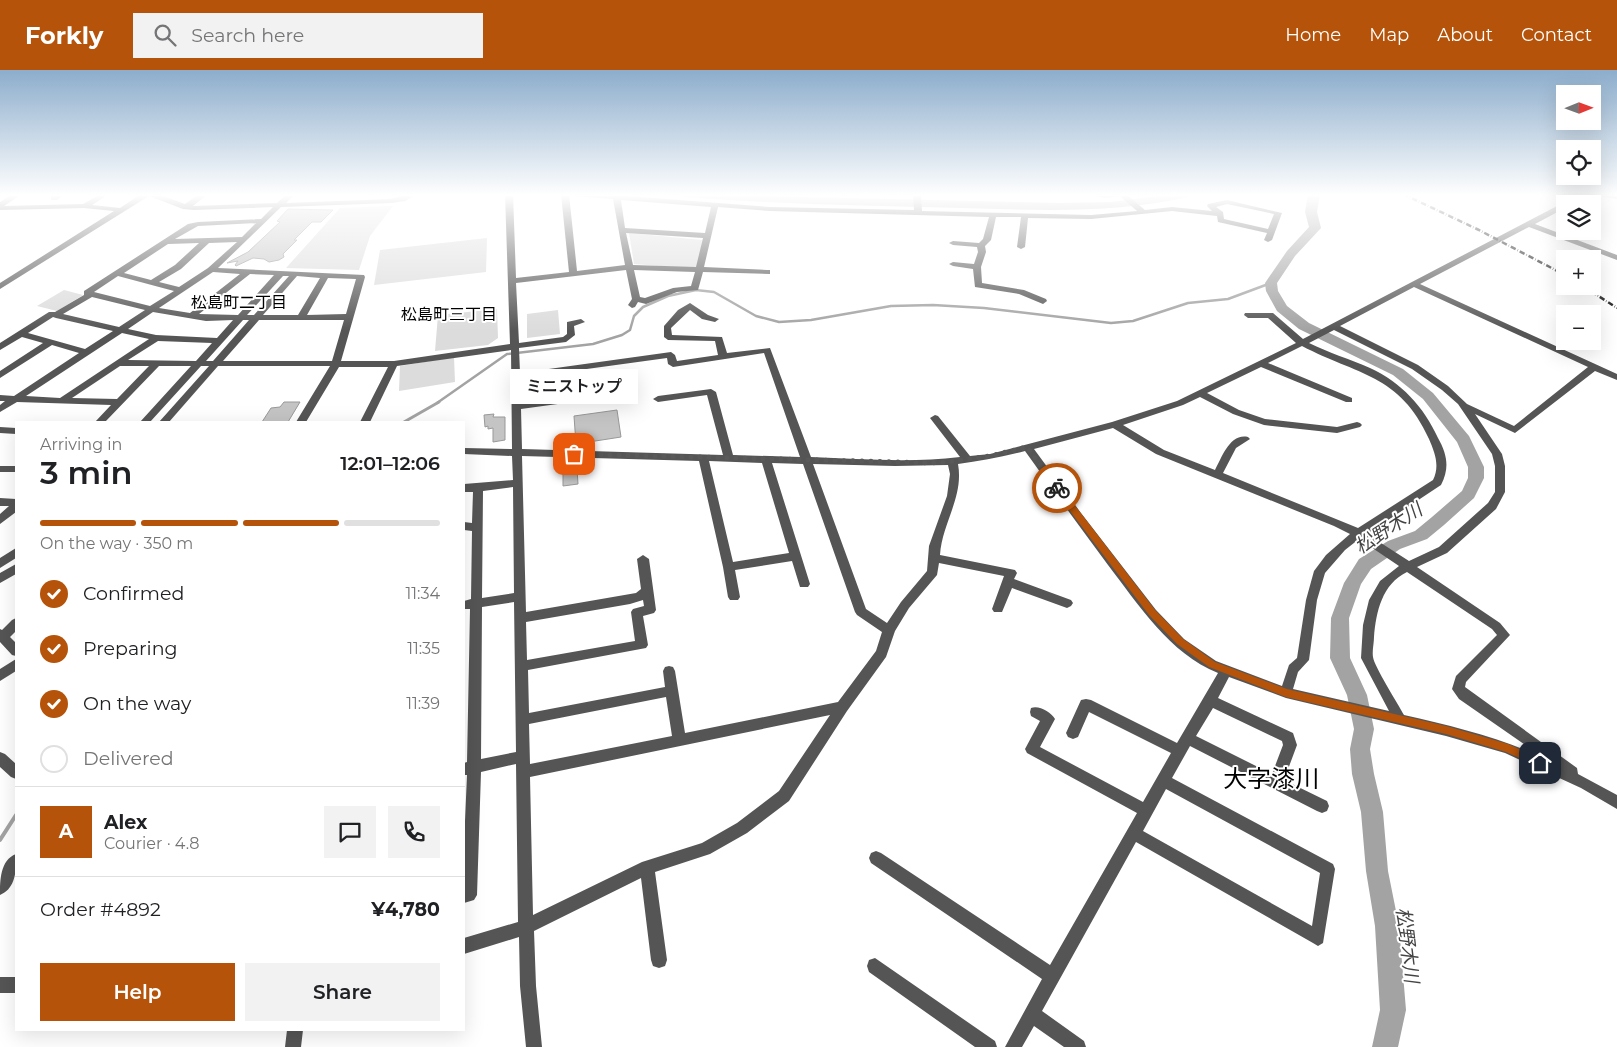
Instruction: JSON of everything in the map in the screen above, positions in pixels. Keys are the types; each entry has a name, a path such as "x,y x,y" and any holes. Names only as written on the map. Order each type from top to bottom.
{"street":[{"path":"0,287 74,240"},
{"path":"171,240 87,293 151,309 206,318 350,317"},
{"path":"168,242 232,240"},
{"path":"0,409 211,270 242,240"},
{"path":"511,240 517,407 526,927 528,986 534,1047"},
{"path":"570,240 573,274"},
{"path":"624,240 630,267 634,302 676,290 695,288 707,240"},
{"path":"953,243 981,245 987,240"},
{"path":"1021,247 1022,240"},
{"path":"465,451 895,463 968,460 1115,424 1160,410 1201,394 1498,240"},
{"path":"1573,240 1615,254"},
{"path":"152,283 178,267 206,241"},
{"path":"981,245 982,252 977,267 978,285 1021,292 1043,302"},
{"path":"953,264 977,267"},
{"path":"512,281 630,267 767,272"},
{"path":"211,270 361,277 336,364 302,421"},
{"path":"191,316 249,272"},
{"path":"146,421 282,273"},
{"path":"119,274 180,290"},
{"path":"165,421 295,274"},
{"path":"301,317 324,276"},
{"path":"1413,284 1617,377"},
{"path":"56,315 91,294"},
{"path":"715,319 704,317 690,306 681,312 667,328 673,364 767,350 861,612 889,630"},
{"path":"0,347 52,314 156,338 220,341"},
{"path":"1248,315 1270,315 1303,342 1390,382 1421,417 1439,446 1442,472 1438,482 1411,501 1358,533 1335,552 1319,572 1308,623 1303,660 1293,668 1292,694"},
{"path":"118,364 394,364 515,351 566,339 571,335 570,324 581,322"},
{"path":"1331,327 1422,372 1445,388 1463,405 1497,454 1501,479 1500,492 1492,506 1443,550 1397,572 1384,584 1375,600 1369,625 1367,658 1397,719"},
{"path":"20,334 87,352"},
{"path":"668,337 719,339 723,356"},
{"path":"62,401 156,338"},
{"path":"0,375 51,342"},
{"path":"516,376 671,355"},
{"path":"101,421 157,363"},
{"path":"1260,363 1349,400"},
{"path":"366,421 394,364"},
{"path":"1463,405 1515,430 1594,367"},
{"path":"658,399 711,392 730,458"},
{"path":"1201,394 1236,412 1264,422 1337,430 1357,425"},
{"path":"517,407 587,397"},
{"path":"0,398 118,402"},
{"path":"935,418 968,460"},
{"path":"1115,424 1160,452 1338,523 1358,533 1496,626 1504,635 1460,680 1458,689 1545,751 1586,784"},
{"path":"0,430 15,431"},
{"path":"1217,474 1232,446 1246,439"},
{"path":"1027,447 1077,516 1152,613 1180,642 1212,665 1292,694 1446,730 1508,748 1586,784 1617,803"},
{"path":"703,458 729,567 734,597"},
{"path":"766,460 804,584"},
{"path":"465,946 526,927 647,867 705,849 742,828 784,796 842,707 882,653 889,630 905,605 933,572 935,546 952,496 955,474 953,462"},
{"path":"0,469 15,469"},
{"path":"465,488 518,483"},
{"path":"465,896 469,894 467,832 470,604 477,526 478,488"},
{"path":"0,502 15,504"},
{"path":"0,520 15,505"},
{"path":"465,526 477,526"},
{"path":"729,567 796,556"},
{"path":"935,558 1011,573 998,609"},
{"path":"521,666 642,644 637,612 650,610 643,559"},
{"path":"0,579 15,569"},
{"path":"1009,582 1066,603"},
{"path":"520,618 630,599 647,591"},
{"path":"470,604 520,596"},
{"path":"15,624 1,635 15,650"},
{"path":"0,676 15,665"},
{"path":"1013,1047 1033,1015 1052,976 1135,834 1146,811 1211,701 1226,670"},
{"path":"669,671 679,740"},
{"path":"522,720 672,691"},
{"path":"1211,701 1288,737 1290,745 1276,782"},
{"path":"1073,733 1086,704 1276,782 1322,806"},
{"path":"523,772 842,707"},
{"path":"1036,712 1048,719 1032,749 1146,811"},
{"path":"469,768 523,757"},
{"path":"0,758 15,772"},
{"path":"1135,834 1318,938 1328,869 1164,781"},
{"path":"876,858 1052,976"},
{"path":"0,888 15,863"},
{"path":"647,867 659,960"},
{"path":"875,966 989,1047"},
{"path":"0,985 15,985"},
{"path":"1033,1015 1078,1047"},
{"path":"293,1047 295,1031"}],"shaded area":[{"path":"312,240 369,240 359,270 286,268"},
{"path":"487,240 486,272 374,285 380,250"},
{"path":"630,240 702,240 699,269 634,264"},
{"path":"64,290 83,295 57,311 37,306"},
{"path":"497,309 498,338 488,345 435,351 438,315"},
{"path":"558,310 560,334 527,338 527,314"},
{"path":"454,357 455,382 399,391 400,366"}],"building":[{"path":"261,240 297,240 283,254 284,257 279,260 269,262 264,259 253,258 236,266 238,261 227,263 248,252"},
{"path":"284,402 300,402 289,421 263,421 271,408 280,407"},
{"path":"617,410 621,437 576,444 574,416"},
{"path":"494,414 493,417 505,417 505,440 493,442 493,428 488,429 488,426 485,427 484,415"},
{"path":"577,469 578,484 563,486 563,471"}],"waterway":[{"name":"松野木川","path":"1304,240 1291,254 1271,283 1272,291 1282,308 1304,326 1398,372 1428,396 1464,440 1476,467 1476,478 1468,494 1438,521 1421,535 1394,545 1365,564 1353,583 1340,618 1340,658 1357,695 1364,729 1360,749 1363,774 1372,812 1377,871 1387,926 1393,1010 1385,1047"},
{"path":"437,403 507,354 593,344 622,335 630,330 634,316 643,307 668,296 696,290 714,292 756,316 779,322 811,320 891,306 933,305 984,308 1111,323 1133,321 1188,303 1228,299 1271,283"},
{"path":"406,421 439,402"},
{"path":"0,840 15,817"}],"railway":[{"path":"1497,240 1556,270"},
{"path":"1597,295 1617,308"}],"way so far":[{"path":"574,454 940,463 990,456 1027,447 1057,488"}],"place":[{"name":"ミニストップ","path":"574,454"}],"district":[{"name":"松島町二丁目","path":"239,302"},
{"name":"松島町三丁目","path":"449,314"},
{"name":"大字漆川","path":"1271,779"}],"route":[{"path":"1057,488 1152,613 1180,642 1212,665 1286,693 1446,730 1508,748 1540,763"}]}
